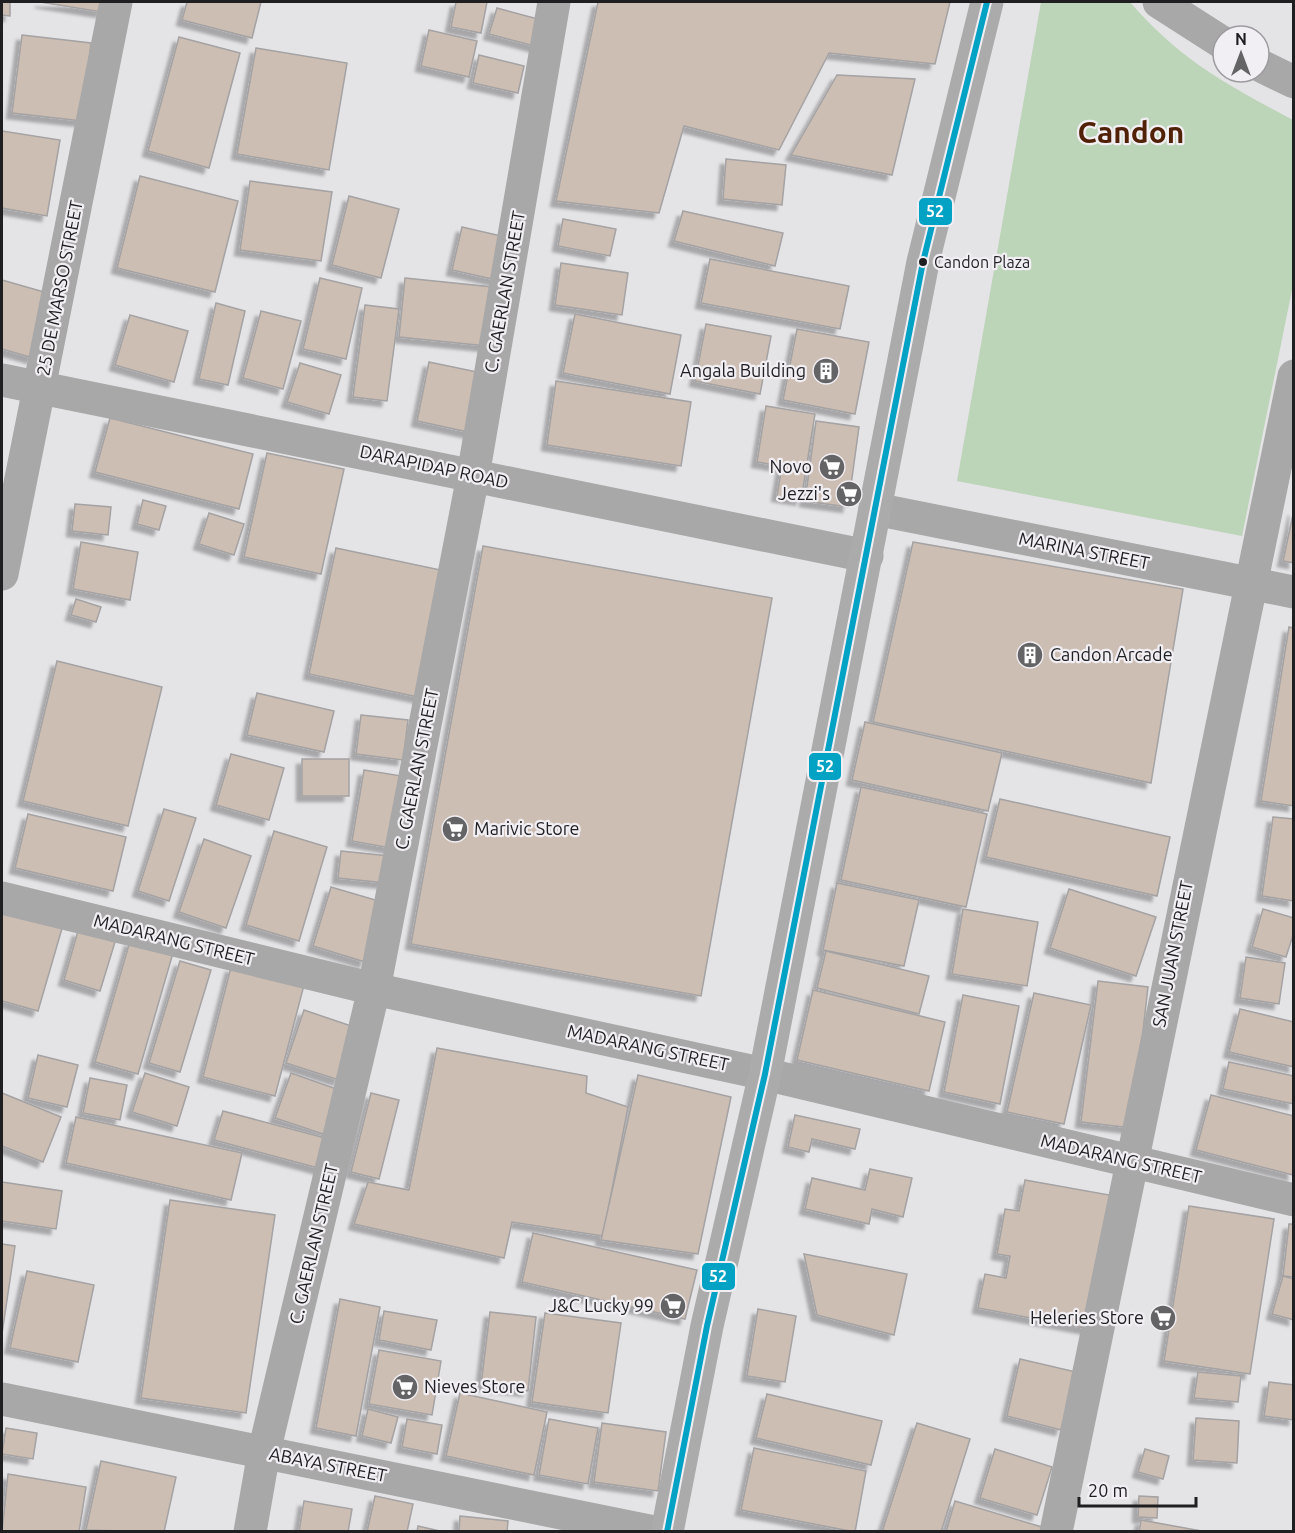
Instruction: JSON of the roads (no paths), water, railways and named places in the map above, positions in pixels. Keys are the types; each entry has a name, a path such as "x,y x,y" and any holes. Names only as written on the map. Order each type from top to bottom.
{"main road":[{"path":"668,1532 707,1326 765,1074 923,262 987,2"}],"street":[{"name":"25 DE MARSO STREET","path":"2,574 116,2"},
{"name":"C. GAERLAN STREET","path":"250,1532 264,1452 374,989 473,476 554,2"},
{"path":"1159,2 1211,35"},
{"path":"1271,71 1293,82"},
{"name":"SAN JUAN STREET","path":"1056,1532 1293,376"},
{"name":"DARAPIDAP ROAD","path":"2,380 157,409 867,556"},
{"name":"MARINA STREET","path":"875,509 1293,592"},
{"name":"MADARANG STREET","path":"2,898 374,989 765,1074 1293,1200"},
{"name":"ABAYA STREET","path":"2,1399 654,1532"}],"place":[{"name":"Candon Plaza","path":"923,262"},
{"name":"Angala Building","path":"826,371"},
{"name":"Novo","path":"832,467"},
{"name":"Jezzi's","path":"849,494"},
{"name":"Candon Arcade","path":"1030,655"},
{"name":"Marivic Store","path":"455,829"},
{"name":"J&C Lucky 99","path":"673,1306"},
{"name":"Heleries Store","path":"1163,1318"},
{"name":"Nieves Store","path":"405,1387"}],"district":[{"name":"Candon","path":"1131,133"}]}
